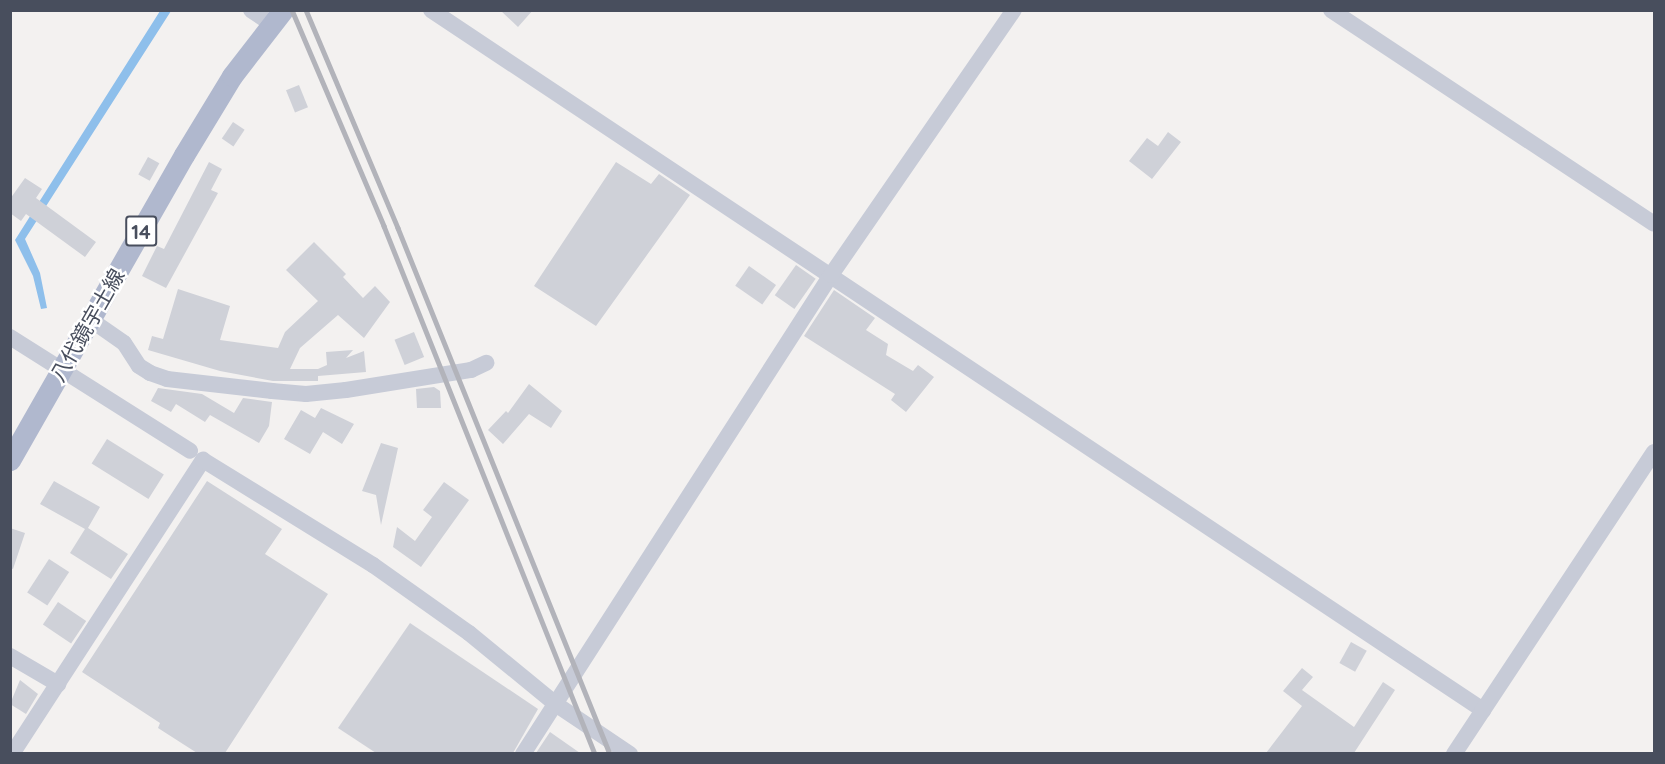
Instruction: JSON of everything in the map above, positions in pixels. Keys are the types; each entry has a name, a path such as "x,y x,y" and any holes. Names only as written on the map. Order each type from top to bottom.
{"main road":[{"name":"八代鏡宇土線","path":"10,460 184,155 276,17"}],"street":[{"path":"251,10 276,17"},
{"path":"431,10 1483,710"},
{"path":"524,753 557,705 831,275 1014,10"},
{"path":"1331,10 1654,224"},
{"path":"91,320 124,343 139,366 150,373 167,379 272,391 306,394 346,390 471,370 486,363"},
{"path":"10,337 190,452"},
{"path":"1454,753 1654,452"},
{"path":"12,753 203,460 373,565 469,633 557,705 630,753"},
{"path":"10,656 57,684"}],"water":[{"path":"160,11 171,11 25,239 40,273 47,308 41,309 33,276 15,240"}],"building":[{"path":"500,10 533,10 518,27"},
{"path":"299,85 308,107 295,112 286,90"},
{"path":"233,122 245,130 233,146 222,139"},
{"path":"1168,132 1181,142 1152,179 1129,161 1147,138 1158,146"},
{"path":"148,157 159,163 150,181 138,174"},
{"path":"209,162 222,169 211,190 218,193 166,288 142,276 157,246 164,249"},
{"path":"616,162 651,184 659,174 690,195 596,326 534,286"},
{"path":"25,178 42,189 36,198 96,242 85,257 26,214 21,221 10,213 10,199"},
{"path":"314,242 346,274 343,277 363,298 375,286 390,302 364,338 338,315 300,348 290,369 318,369 327,365 326,352 353,350 346,358 364,351 366,372 318,376 318,381 273,381 220,371 148,350 152,336 163,339 178,289 230,306 220,340 278,348 285,332 318,301 286,270"},
{"path":"796,265 816,279 794,309 775,295"},
{"path":"749,266 776,285 762,305 735,286"},
{"path":"834,290 875,318 866,330 888,344 886,355 913,371 918,365 934,377 906,412 891,400 895,394 804,336"},
{"path":"414,332 424,357 405,365 395,340"},
{"path":"529,384 562,411 551,428 529,414 503,444 488,430 506,411 508,413"},
{"path":"434,387 440,391 441,408 417,408 416,389"},
{"path":"158,388 202,394 234,413 243,398 272,402 269,426 259,443 210,415 205,422 176,404 171,412 151,401"},
{"path":"321,408 354,424 342,444 323,432 310,454 284,439 301,410 315,418"},
{"path":"107,439 164,475 148,499 92,464"},
{"path":"381,443 398,448 381,525 376,495 362,491"},
{"path":"54,481 100,507 88,528 128,554 111,579 70,553 85,529 40,504"},
{"path":"207,481 282,529 265,554 328,594 225,753 197,753 158,728 160,723 82,672"},
{"path":"444,482 469,500 421,567 393,547 397,527 415,541 432,517 423,510"},
{"path":"10,528 25,533 13,569 10,568"},
{"path":"49,559 69,572 47,606 27,593"},
{"path":"58,602 86,621 71,643 43,624"},
{"path":"410,623 538,709 513,753 376,753 338,728"},
{"path":"1351,642 1367,651 1355,672 1339,663"},
{"path":"1302,668 1313,677 1302,690 1354,727 1383,682 1395,690 1354,753 1266,753 1302,706 1283,691"},
{"path":"20,680 38,694 26,714 10,704"},
{"path":"550,732 580,753 536,753"}],"railway":[{"path":"292,10 384,226 595,754"},
{"path":"306,10 398,228 610,754"}]}
